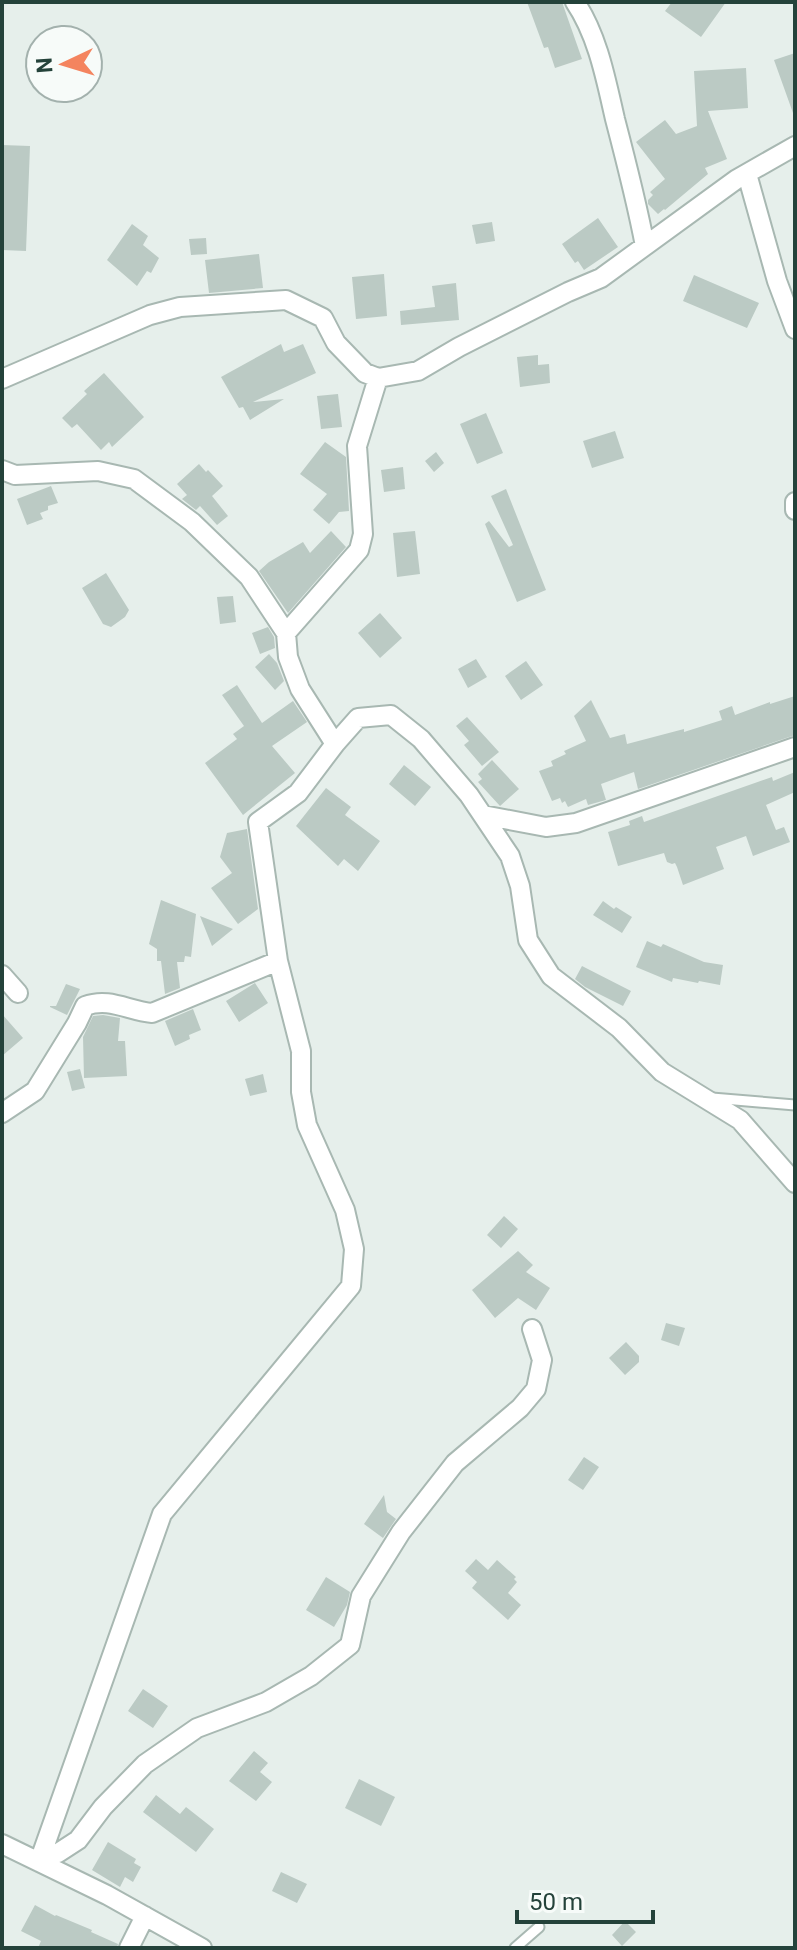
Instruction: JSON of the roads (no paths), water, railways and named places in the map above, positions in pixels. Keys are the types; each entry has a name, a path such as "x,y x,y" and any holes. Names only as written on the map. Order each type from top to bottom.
{"street":[{"path":"575,2 582,11 601,63 645,246"},
{"path":"2,379 150,315 180,307 286,300 323,318 336,343 365,373 378,378 418,371 459,347 601,278 747,174 795,146"},
{"path":"747,174 777,281 795,329"},
{"path":"286,633 359,550 363,534 357,446 378,378"},
{"path":"2,470 15,475 98,471 134,479 192,522 249,577 286,633 288,657 300,689 335,744"},
{"path":"795,502 795,510"},
{"path":"40,1859 162,1514 351,1286 354,1249 345,1210 307,1125 301,1092 301,1051 278,961 258,822 298,793 358,718 391,715 421,739 469,795 510,856 520,886 528,940 551,976 619,1028 662,1072 740,1120 795,1183"},
{"path":"483,815 546,827 576,823 795,747"},
{"path":"2,1113 35,1091 85,1006 95,1002 114,1003 152,1013 278,961"},
{"path":"2,975 18,993"},
{"path":"40,1859 58,1853 78,1840 103,1807 145,1764 197,1728 266,1702 311,1676 350,1645 361,1596 401,1532 455,1463 520,1408 536,1389 542,1360 532,1329"},
{"path":"2,1844 40,1859 202,1948"},
{"path":"129,1948 145,1916"}],"lane":[{"path":"704,1097 795,1105"},
{"path":"515,1948 539,1927"}]}
